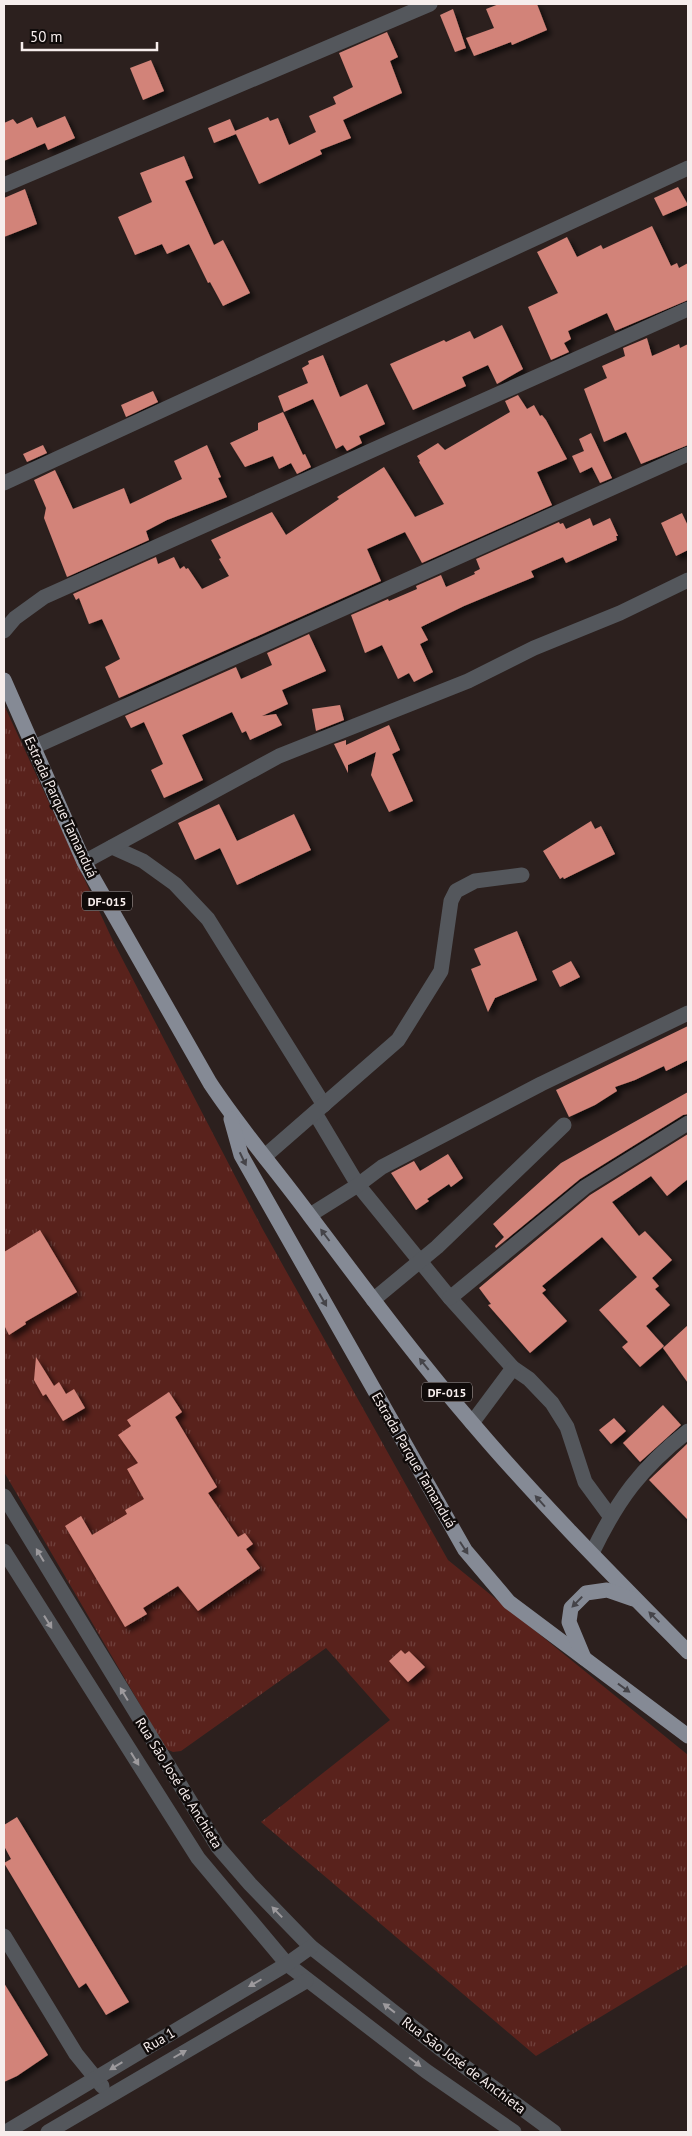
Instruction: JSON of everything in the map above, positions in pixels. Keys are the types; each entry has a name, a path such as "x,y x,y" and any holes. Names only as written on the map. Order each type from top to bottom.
{"main road":[{"name":"Estrada Parque Tamanduá","path":"4,680 84,862 210,1083 229,1112 265,1156 373,1300 472,1423 545,1506 688,1652"},
{"name":"Estrada Parque Tamanduá","path":"229,1112 241,1155 465,1550 509,1602 688,1736"},
{"path":"585,1659 569,1622 571,1608 586,1593 607,1590 637,1600"}],"street":[{"path":"4,185 430,4"},
{"path":"4,483 688,168"},
{"path":"4,631 15,618 44,597 688,309"},
{"path":"34,747 688,454"},
{"path":"84,862 279,756 468,681 534,648 620,612 688,580"},
{"path":"112,847 143,861 175,884 208,918 320,1109 358,1185 450,1298 512,1368 529,1379 552,1403 567,1427 585,1482 610,1516"},
{"path":"265,1156 398,1040 441,971 451,901 456,891 475,881 522,875"},
{"path":"310,1215 358,1185 382,1167 532,1089 688,1013"},
{"path":"450,1298 585,1187 688,1123"},
{"path":"373,1300 421,1262 564,1125"},
{"path":"472,1423 512,1368"},
{"path":"592,1553 610,1516 640,1474 664,1450 688,1431"},
{"name":"Rua São José de Anchieta","path":"4,1496 218,1847 250,1884 311,1947 442,2050 554,2132"},
{"name":"Rua São José de Anchieta","path":"4,1551 198,1858 287,1964 306,1981 426,2071 514,2132"},
{"path":"4,1936 76,2054 97,2078 108,2095"},
{"name":"Rua 1","path":"6,2132 287,1964 311,1947"},
{"name":"Rua 1","path":"48,2132 108,2095 306,1981"}],"green space":[{"path":"4,705 113,941 262,1228 448,1560 688,1755 688,1964 536,2056 261,1822 390,1720 326,1648 181,1751 173,1752 166,1749 4,1472"}],"building":[{"path":"499,4 537,4 547,30 512,45 511,42 474,56 466,38 494,28 486,9"},
{"path":"453,9 466,48 455,52 440,15"},
{"path":"387,32 398,57 390,61 402,93 343,120 351,138 320,150 322,154 259,184 236,134 214,143 208,128 230,119 235,131 268,117 270,121 278,118 289,145 316,132 309,116 336,104 333,97 353,87 339,53"},
{"path":"151,60 164,91 143,100 130,68"},
{"path":"65,116 75,138 48,150 45,143 4,161 4,123 13,119 17,124 32,117 37,128"},
{"path":"184,156 193,178 185,181 214,245 223,240 250,293 223,306 210,282 208,283 189,244 167,254 162,244 135,255 118,217 152,202 140,173"},
{"path":"678,187 688,205 663,216 654,198"},
{"path":"25,189 37,224 4,237 4,198"},
{"path":"652,226 671,266 677,263 679,268 688,263 688,300 615,331 607,313 568,331 571,339 564,343 569,352 551,360 528,307 558,293 537,252 567,237 577,257 601,245 603,249"},
{"path":"502,325 523,369 497,384 488,365 462,377 466,386 413,410 390,364 444,340 446,342 470,331 474,339"},
{"path":"647,338 652,356 679,344 680,348 688,344 688,445 641,464 626,432 604,442 584,389 607,378 602,366 625,356 623,348"},
{"path":"323,355 340,397 367,384 385,424 359,436 362,443 347,451 343,445 336,449 313,399 284,412 278,396 308,383 302,368 309,364 308,361"},
{"path":"153,391 158,402 126,417 121,405"},
{"path":"518,395 527,409 534,405 540,416 542,415 546,420 567,459 537,472 552,505 422,563 405,532 367,549 381,581 119,698 105,667 120,659 102,619 89,624 79,598 76,600 73,594 156,557 158,564 174,557 180,569 184,566 186,569 188,568 202,589 229,576 211,540 272,512 286,535 339,499 337,497 384,467 415,517 444,504 417,456 438,443 445,450 510,412 505,401"},
{"path":"283,412 303,455 305,454 311,467 297,474 291,463 279,469 273,456 245,467 230,443 258,430 258,423"},
{"path":"591,433 612,478 600,483 592,467 580,473 572,456 584,451 579,439"},
{"path":"43,445 47,453 27,462 23,454"},
{"path":"207,445 221,477 218,478 227,497 167,520 146,531 149,540 67,577 44,518 46,508 34,480 55,470 73,509 124,488 130,504 182,479 174,461"},
{"path":"682,513 688,526 688,550 676,556 661,523"},
{"path":"590,518 593,526 610,518 618,536 616,536 617,540 566,563 563,557 531,571 534,577 464,606 421,627 428,640 420,644 433,672 414,682 409,673 398,679 382,645 365,653 351,615 417,589 416,586 441,575 446,587 475,574 474,572 480,569 476,559 559,522 560,524 563,523 566,529"},
{"path":"309,634 326,671 282,690 288,704 262,716 276,714 282,725 250,740 246,731 242,733 232,712 182,735 203,780 164,798 151,770 163,764 144,722 131,728 125,716 236,667 241,679 272,665 267,653"},
{"path":"340,705 344,720 316,731 312,709"},
{"path":"389,725 400,750 392,754 413,801 389,812 371,775 376,752 348,765 348,773 334,744 346,740 346,745"},
{"path":"219,804 237,841 294,814 311,850 237,885 220,848 195,860 178,823"},
{"path":"591,821 595,829 601,826 615,854 564,879 563,877 560,879 543,851"},
{"path":"517,931 537,980 495,998 488,1012 471,969 481,965 474,949"},
{"path":"571,961 580,977 560,987 552,971"},
{"path":"688,1026 688,1060 666,1071 664,1066 615,1087 617,1091 595,1105 569,1117 556,1090"},
{"path":"688,1092 688,1114 683,1115 580,1179 496,1248 495,1246 504,1237 493,1224 561,1163"},
{"path":"688,1134 688,1179 667,1196 651,1176 612,1202 639,1236 645,1231 672,1260 652,1278 659,1286 655,1289 670,1305 646,1326 664,1346 640,1367 622,1347 628,1342 599,1310 637,1277 602,1237 542,1286 546,1290 542,1293 567,1321 530,1353 488,1305 491,1304 479,1288 590,1195"},
{"path":"448,1154 463,1178 451,1187 449,1184 427,1199 429,1201 416,1210 391,1173 414,1161 420,1171"},
{"path":"40,1230 77,1292 25,1322 26,1324 9,1335 4,1325 4,1252"},
{"path":"688,1325 688,1383 663,1348"},
{"path":"36,1357 54,1386 59,1382 66,1394 74,1389 85,1408 63,1421 46,1394 43,1396 34,1380"},
{"path":"169,1392 182,1412 175,1417 217,1487 208,1493 238,1537 245,1533 253,1544 246,1549 260,1568 198,1611 178,1586 143,1608 147,1614 125,1627 65,1526 81,1516 92,1535 127,1514 125,1510 144,1499 127,1469 138,1463 118,1435 131,1426 127,1420"},
{"path":"663,1405 681,1425 640,1462 623,1443"},
{"path":"614,1418 626,1431 611,1444 599,1430"},
{"path":"688,1443 688,1520 649,1480"},
{"path":"401,1650 405,1654 409,1651 425,1667 408,1682 389,1661"},
{"path":"17,1817 129,2002 106,2015 86,1983 79,1988 4,1863 11,1859 4,1846 4,1825"},
{"path":"4,1983 48,2055 17,2076 4,2082"}]}
